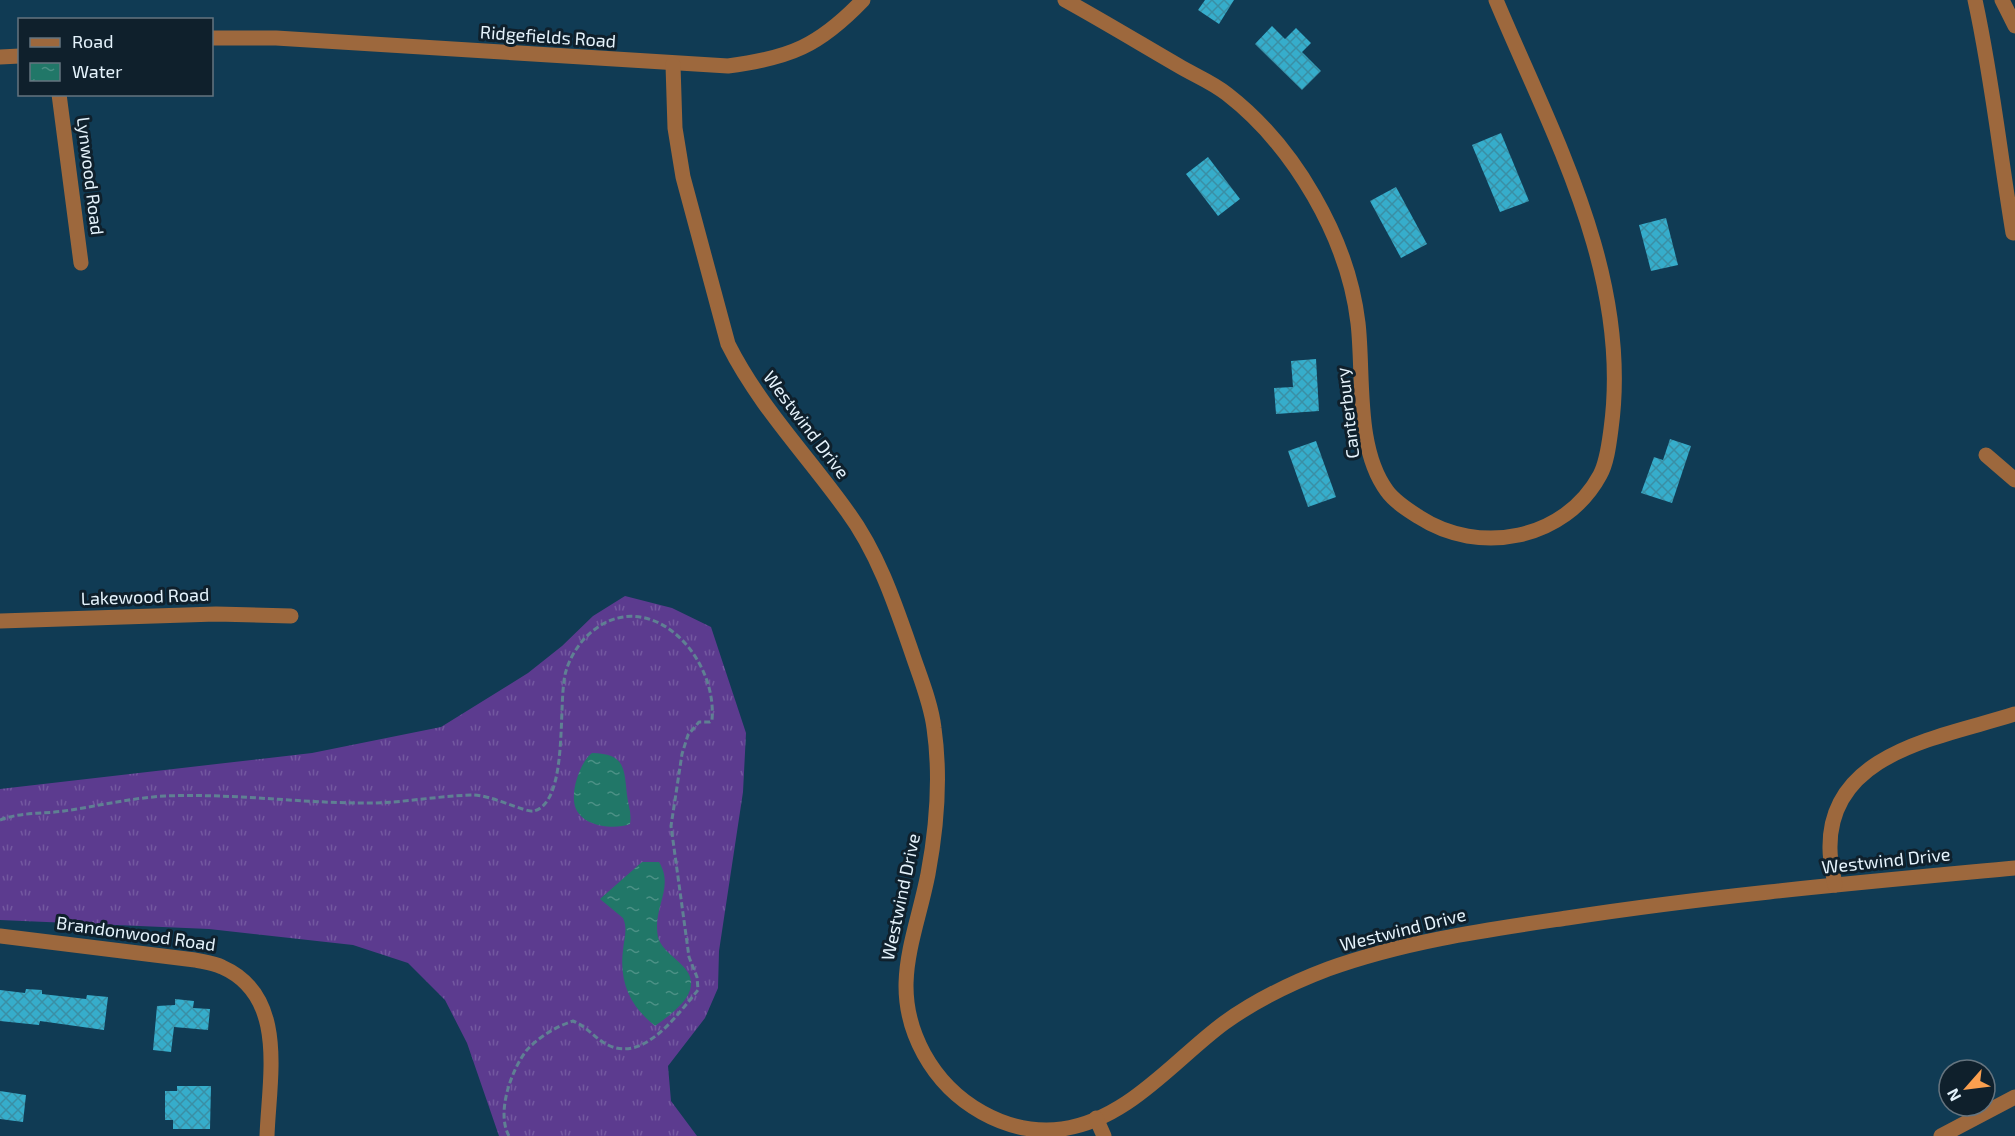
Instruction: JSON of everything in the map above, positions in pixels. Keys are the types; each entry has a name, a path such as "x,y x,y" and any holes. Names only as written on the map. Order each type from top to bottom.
{"street":[{"name":"Ridgefields Road","path":"213,38 276,38 673,65 728,66 773,60 816,41 835,28 863,0"},
{"name":"Canterbury","path":"1065,0 1222,90 1266,130 1308,190 1340,251 1358,320 1366,430 1375,471 1388,493 1428,523 1451,534 1500,539 1526,534 1566,514 1600,474 1609,447 1615,376 1605,281 1593,234 1496,0"},
{"path":"1975,0 1990,71 1996,131 2013,233"},
{"path":"2002,0 2015,26"},
{"path":"0,57 18,56"},
{"name":"Westwind Drive","path":"673,65 675,128 683,177 728,344 740,369 768,411 848,512 869,546 891,592 934,725 937,814 927,876 905,971 906,998 923,1053 939,1076 972,1107 1017,1128 1066,1128 1096,1118 1128,1102 1224,1023 1292,983 1333,967 1436,938 1626,909 1835,885 2015,868"},
{"name":"Lynwood Road","path":"59,96 81,263"},
{"path":"1986,455 2015,480"},
{"name":"Lakewood Road","path":"0,621 216,614 291,616"},
{"path":"1835,885 1830,848 1833,821 1842,796 1857,777 1906,747 2015,714"},
{"name":"Brandonwood Road","path":"0,936 195,960 222,967 237,976 255,991 264,1008 269,1029 267,1136"},
{"path":"1941,1136 2015,1097"},
{"path":"1096,1118 1104,1136"}],"path":[{"path":"0,820 169,796 376,803 478,795 504,801 529,812 536,811 549,798 553,784 561,744 565,672 583,641 602,623 617,617 651,620 666,626 680,635 692,651 703,672 712,707 712,720 699,722 688,735 670,826 689,957 697,977 698,990 648,1043 618,1049 609,1046 573,1021 557,1027 541,1038 526,1051 510,1086 504,1110 509,1136"}],"green space":[{"path":"625,596 672,608 711,627 746,733 743,792 719,951 718,988 705,1018 668,1066 671,1101 697,1136 499,1136 467,1043 445,1000 408,963 353,945 209,929 0,920 0,789 312,753 441,727 528,673 562,646 593,616"}],"water":[{"path":"592,753 611,756 621,764 625,777 630,824 616,827 600,826 586,820 576,809 574,795 577,779 583,763"},
{"path":"642,862 659,862 663,871 665,880 658,916 658,937 666,950 685,968 691,982 690,990 684,1000 655,1026 633,1002 625,983 622,962 625,930 623,918 600,899"}],"building":[{"path":"1205,0 1234,0 1219,24 1198,10"},
{"path":"1272,26 1285,39 1296,28 1311,43 1302,52 1321,71 1302,90 1255,44"},
{"path":"1501,133 1529,201 1500,212 1472,145"},
{"path":"1208,157 1240,199 1218,216 1186,174"},
{"path":"1396,187 1427,244 1401,258 1370,201"},
{"path":"1666,218 1678,265 1651,271 1639,225"},
{"path":"1316,359 1319,411 1276,414 1274,388 1293,387 1291,361"},
{"path":"1670,439 1691,446 1672,503 1641,493 1654,457 1663,460"},
{"path":"1316,441 1336,497 1308,507 1288,451"},
{"path":"26,989 42,990 42,994 86,999 87,995 108,997 104,1030 40,1021 39,1025 0,1021 0,990 25,993"},
{"path":"175,999 194,1001 193,1008 210,1009 208,1030 174,1027 171,1052 153,1050 157,1006 175,1005"},
{"path":"177,1086 211,1086 210,1129 173,1129 173,1120 165,1120 165,1091 177,1091"},
{"path":"0,1091 26,1095 23,1122 0,1119"}]}
